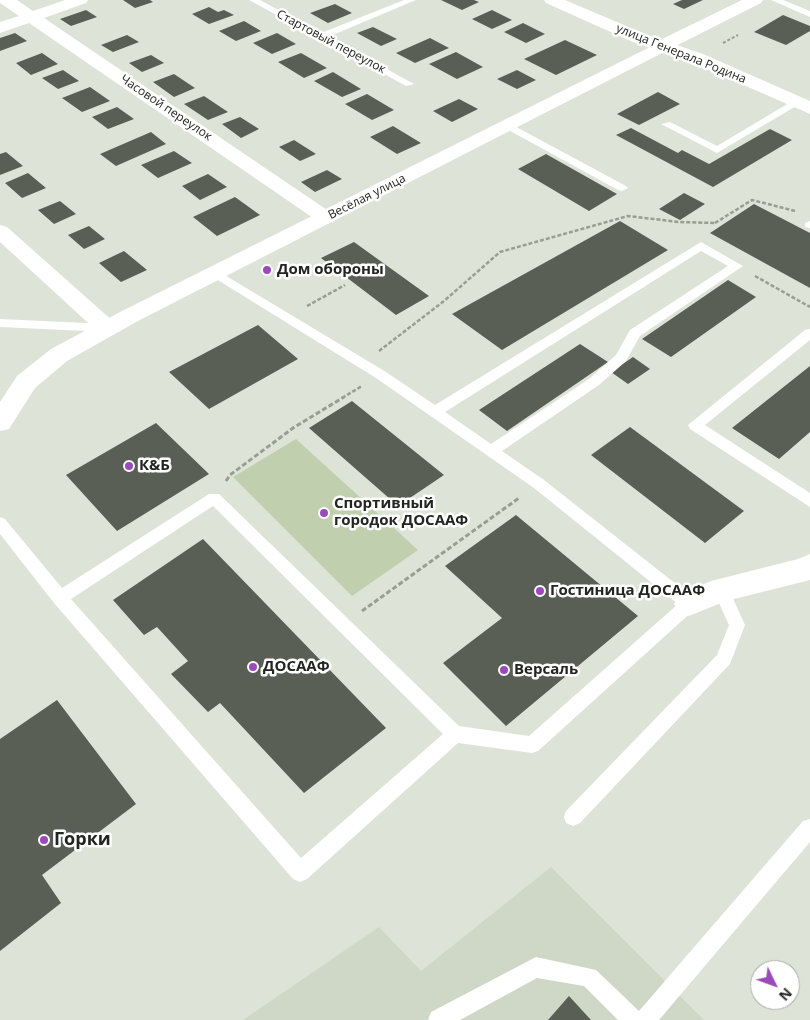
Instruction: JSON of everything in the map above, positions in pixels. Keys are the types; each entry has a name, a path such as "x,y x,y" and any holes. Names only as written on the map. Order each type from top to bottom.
{"street":[{"name":"Часовой переулок","path":"6,0 163,105 326,218"},
{"path":"0,28 80,0"},
{"name":"улица Генерала Родина","path":"552,0 639,38 697,58 804,105"},
{"name":"Весёлая улица","path":"0,422 26,382 59,354 755,0"},
{"path":"0,231 107,328"},
{"path":"688,604 721,590 809,569"}],"lane":[{"name":"Стартовый переулок","path":"253,0 409,84"},
{"path":"320,36 412,0"},
{"path":"775,0 810,14"},
{"path":"666,124 718,150 804,105"},
{"path":"508,125 622,188"},
{"path":"434,412 701,246 736,266 635,334 621,358 594,382 492,451"},
{"path":"60,598 214,498 455,734 532,745 688,604 539,484 492,451 381,375 214,274"},
{"path":"0,324 107,328"},
{"path":"810,333 695,425 810,501"},
{"path":"0,523 60,598 300,872 455,734"},
{"path":"573,817 724,659 737,625 721,590"},
{"path":"645,1020 810,828"},
{"path":"439,1020 536,967 589,977 633,1020"}],"path":[{"path":"701,246 688,240 752,200 800,213"},
{"path":"363,364 444,301 500,252 628,216 679,222 715,223"},
{"path":"736,266 810,307"},
{"path":"287,318 345,285"},
{"path":"214,498 230,475 286,434 381,375"},
{"path":"344,625 539,484"}],"shaded area":[{"path":"551,867 704,1020 243,1020 379,927 421,971"}],"green space":[{"name":"Спортивный городок ДОСААФ","path":"296,439 418,550 352,596 233,477"}],"building":[{"path":"123,0 150,0 153,2 135,8"},
{"path":"441,0 474,0 479,2 462,10"},
{"path":"682,0 703,0 684,9 673,4"},
{"path":"335,4 352,13 328,23 310,13"},
{"path":"209,7 218,12 224,10 234,15 209,24 192,14"},
{"path":"86,10 97,17 71,26 60,19"},
{"path":"492,10 512,20 492,29 472,19"},
{"path":"783,15 810,26 810,31 786,45 754,32"},
{"path":"244,21 261,31 236,41 219,31"},
{"path":"523,23 545,34 526,43 504,32"},
{"path":"373,27 397,39 381,46 357,33"},
{"path":"15,33 27,41 0,51 0,38"},
{"path":"277,33 296,44 272,54 253,43"},
{"path":"127,35 139,42 113,52 101,45"},
{"path":"430,38 449,48 415,63 396,53"},
{"path":"565,40 597,55 556,75 524,59"},
{"path":"456,52 483,67 457,79 429,64"},
{"path":"42,53 58,64 31,75 16,63"},
{"path":"301,53 327,68 304,78 278,62"},
{"path":"151,55 164,63 142,72 129,63"},
{"path":"63,70 79,81 58,89 42,78"},
{"path":"517,70 536,80 517,89 497,79"},
{"path":"333,72 361,89 342,97 314,81"},
{"path":"174,74 195,88 174,97 153,82"},
{"path":"90,87 110,101 82,112 62,98"},
{"path":"658,92 680,104 639,125 617,114"},
{"path":"367,94 394,110 372,120 345,104"},
{"path":"204,96 228,112 208,120 184,104"},
{"path":"459,99 478,109 452,122 433,111"},
{"path":"117,107 134,119 108,129 92,117"},
{"path":"240,117 259,129 241,138 222,124"},
{"path":"393,126 421,143 397,154 370,137"},
{"path":"631,128 678,153 682,150 709,164 770,129 792,140 713,187 616,135"},
{"path":"151,132 166,144 116,166 100,154"},
{"path":"294,140 316,154 300,161 279,147"},
{"path":"174,151 192,163 158,178 141,165"},
{"path":"6,152 23,166 0,175 0,154"},
{"path":"546,154 617,194 589,211 518,169"},
{"path":"327,170 342,179 315,192 301,182"},
{"path":"28,173 46,188 22,198 5,183"},
{"path":"208,174 227,187 200,200 182,186"},
{"path":"684,193 705,204 680,220 659,209"},
{"path":"235,197 260,215 217,236 193,217"},
{"path":"60,201 76,214 54,224 38,210"},
{"path":"754,204 810,233 810,288 710,233"},
{"path":"620,221 668,250 502,350 452,314"},
{"path":"89,226 105,239 84,249 68,235"},
{"path":"354,242 429,296 396,315 321,258"},
{"path":"124,251 147,270 121,282 99,263"},
{"path":"728,280 756,297 671,357 642,339"},
{"path":"258,325 298,359 209,409 169,372"},
{"path":"580,344 608,362 507,431 479,410"},
{"path":"633,357 650,369 628,384 611,372"},
{"path":"810,366 810,432 779,459 732,428"},
{"path":"352,401 444,475 398,506 309,428"},
{"path":"156,423 209,474 117,531 66,475"},
{"path":"630,427 744,511 705,543 591,455"},
{"name":"Гостиница ДОСААФ","path":"516,515 638,616 506,726 443,663 502,618 445,566"},
{"name":"ДОСААФ","path":"203,539 386,728 304,793 220,703 208,712 171,674 188,661 157,627 144,635 113,600"},
{"name":"Горки","path":"57,700 136,804 42,875 61,903 0,951 0,739"},
{"path":"569,996 591,1020 548,1020"}],"place":[{"name":"Дом обороны","path":"267,270"},
{"name":"К&Б","path":"129,466"},
{"name":"Спортивный городок ДОСААФ","path":"324,513"},
{"name":"Гостиница ДОСААФ","path":"540,591"},
{"name":"ДОСААФ","path":"253,667"},
{"name":"Версаль","path":"504,670"},
{"name":"Горки","path":"44,840"}]}
